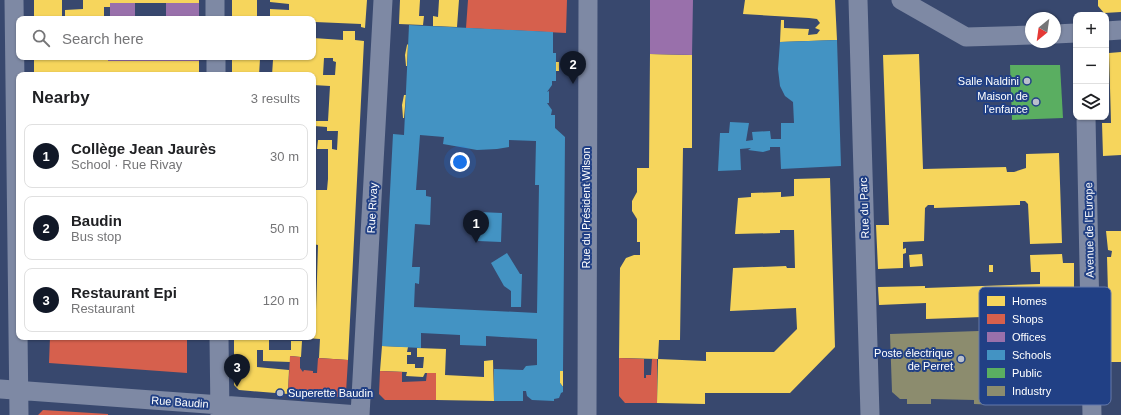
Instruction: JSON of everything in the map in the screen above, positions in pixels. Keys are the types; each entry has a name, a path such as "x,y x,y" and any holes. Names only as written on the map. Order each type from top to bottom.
{"street":[{"path":"14,0 9,389 19,415"},
{"path":"215,0 215,16"},
{"name":"Rue Rivay","path":"360,415 383,0"},
{"name":"Rue du Président Wilson","path":"586,415 588,0"},
{"name":"Rue du Parc","path":"858,0 870,415"},
{"path":"901,0 966,37 1025,35"},
{"path":"1109,31 1121,30"},
{"path":"1061,34 1073,33"},
{"path":"216,60 216,72"},
{"name":"Avenue de l'Europe","path":"1086,120 1089,287"},
{"path":"219,340 220,410"},
{"name":"Rue Baudin","path":"9,389 220,410 360,415"},
{"name":"Avenue de l'Europe","path":"1092,405 1092,415"}],"building: Homes":[{"path":"34,0 62,0 62,16 34,16"},
{"path":"83,0 199,0 199,3 110,3 110,7 104,7 104,16 65,16 65,10 83,9"},
{"path":"232,0 257,0 257,16 232,16"},
{"path":"270,0 367,0 365,28 361,27 361,24 316,22 316,16 270,16 270,9 289,10 289,4 270,2"},
{"path":"400,0 420,0 419,16 424,16 423,25 399,24"},
{"path":"439,0 459,0 457,27 433,26 433,16 438,17"},
{"path":"745,0 835,0 837,40 780,42 781,20 784,20 784,28 809,29 808,35 817,34 820,30 815,28 820,23 817,19 809,18 743,14"},
{"path":"1098,0 1121,0 1121,12 1103,12 1098,6"},
{"path":"343,31 355,31 355,40 364,41 348,360 319,358 320,339 316,339 318,245 316,245 316,190 327,190 328,179 328,149 317,149 318,140 332,140 332,149 337,150 338,131 327,131 327,127 316,126 316,121 328,121 330,86 316,85 316,72 272,72 273,60 316,60 316,38 343,40","holes":["324,58 333,58 333,61 336,62 335,75 323,75"]},
{"path":"408,44 407,66 406,66 405,55"},
{"path":"1121,52 1121,155 1103,156 1102,123 1111,123 1109,53"},
{"path":"650,54 692,55 692,148 683,148 680,340 659,340 658,359 619,358 620,268 626,258 634,255 640,255 640,242 637,242 637,219 632,211 632,201 637,192 637,168 649,168"},
{"path":"919,54 923,169 1006,167 1007,172 1014,172 1026,168 1026,154 1059,153 1062,243 1030,244 1028,204 1025,201 1020,201 1020,205 934,208 934,205 928,205 925,208 924,241 903,242 903,249 906,248 906,253 903,254 903,268 878,269 876,225 889,225 883,55"},
{"path":"34,60 199,61 199,72 34,72"},
{"path":"232,60 260,60 259,72 232,72"},
{"path":"556,62 559,62 559,71 556,71"},
{"path":"1003,77 1009,77 1010,85 1003,85"},
{"path":"404,95 406,95 403,118 402,105"},
{"path":"830,178 835,347 790,393 705,393 705,404 657,403 658,359 706,361 706,352 774,352 797,329 796,308 730,311 733,268 786,266 787,268 795,268 794,230 780,230 780,233 735,234 738,198 751,197 751,193 781,192 781,197 794,196 794,179"},
{"path":"1106,231 1121,231 1121,362 1111,362 1111,287 1108,287 1107,257 1111,257 1112,251 1108,250"},
{"path":"922,254 923,266 910,267 909,255"},
{"path":"1062,254 1063,263 1074,263 1074,287 979,287 979,317 926,319 926,303 879,305 878,287 925,286 925,288 1040,284 1040,272 1031,272 1030,255"},
{"path":"989,265 993,265 993,272 989,272"},
{"path":"234,340 269,340 269,350 291,350 291,341 302,341 301,357 290,356 290,362 263,361 263,350 257,350 257,367 289,370 288,394 239,390 234,385"},
{"path":"382,346 408,347 407,352 411,352 411,355 407,355 407,364 415,364 415,368 423,368 424,357 417,357 417,348 446,349 445,375 484,377 484,361 493,360 494,401 436,400 436,373 425,373 423,377 406,376 407,372 380,371"},
{"path":"560,371 563,371 563,387 560,383"}],"building: Shops":[{"path":"468,0 567,0 566,33 466,28"},
{"path":"50,340 187,340 187,373 49,363"},
{"path":"290,356 300,357 300,368 303,372 304,370 313,371 313,373 317,373 318,358 348,360 346,392 340,397 288,394"},
{"path":"619,358 644,359 644,378 646,378 646,375 651,375 652,359 657,359 657,403 625,403 619,396"},
{"path":"380,371 402,372 402,382 426,381 427,373 436,373 436,400 385,400 379,394"},
{"path":"43,410 108,414 108,415 38,415"}],"building: Offices":[{"path":"650,0 693,0 692,55 650,54"},
{"path":"110,3 135,3 135,16 110,16"},
{"path":"166,3 199,3 199,16 166,16"},
{"path":"108,60 199,60 199,61"}],"building: Schools":[{"path":"409,25 553,32 553,53 556,53 556,81 552,81 552,85 547,92 549,91 549,103 547,103 552,110 551,115 555,115 555,128 565,137 563,371 560,371 560,383 563,387 563,392 559,398 554,399 554,401 532,400 527,396 526,391 523,391 523,401 494,401 494,369 523,370 526,366 537,365 537,339 486,336 486,346 460,345 460,335 421,333 421,348 382,346 393,134 404,135","holes":["420,135 444,137 443,144 477,150 509,147 509,140 536,141 535,185 539,185 537,313 414,307 415,283 419,284 420,267 412,267 415,224 430,225 431,197 426,196 426,190 416,190"]},
{"path":"837,40 841,166 781,169 780,147 770,147 770,150 763,152 748,150 751,148 740,149 741,170 718,171 720,133 729,133 730,122 749,123 746,141 753,140 752,132 770,131 771,139 781,139 781,123 794,123 793,102 785,96 780,86 778,69 780,42"},
{"path":"479,212 502,213 501,242 478,241"},
{"path":"507,253 520,274 522,274 521,307 511,307 511,291 504,286 491,263"}],"building: Public":[{"name":"Maison de l'enfance","path":"1010,65 1060,65 1063,118 1012,120"}],"building: Industry":[{"name":"Poste électrique de Perret","path":"979,331 979,404 974,404 974,400 931,399 931,404 907,404 907,399 900,399 892,392 890,334"}],"place":[{"name":"Salle Naldini","path":"1027,81"},
{"name":"Baudin","path":"573,84"},
{"name":"Maison de l'enfance","path":"1036,102"},
{"name":"Collège Jean Jaurès","path":"476,243"},
{"name":"Poste électrique de Perret","path":"961,359"},
{"name":"Restaurant Epi","path":"237,387"},
{"name":"Superette Baudin","path":"280,393"}]}
